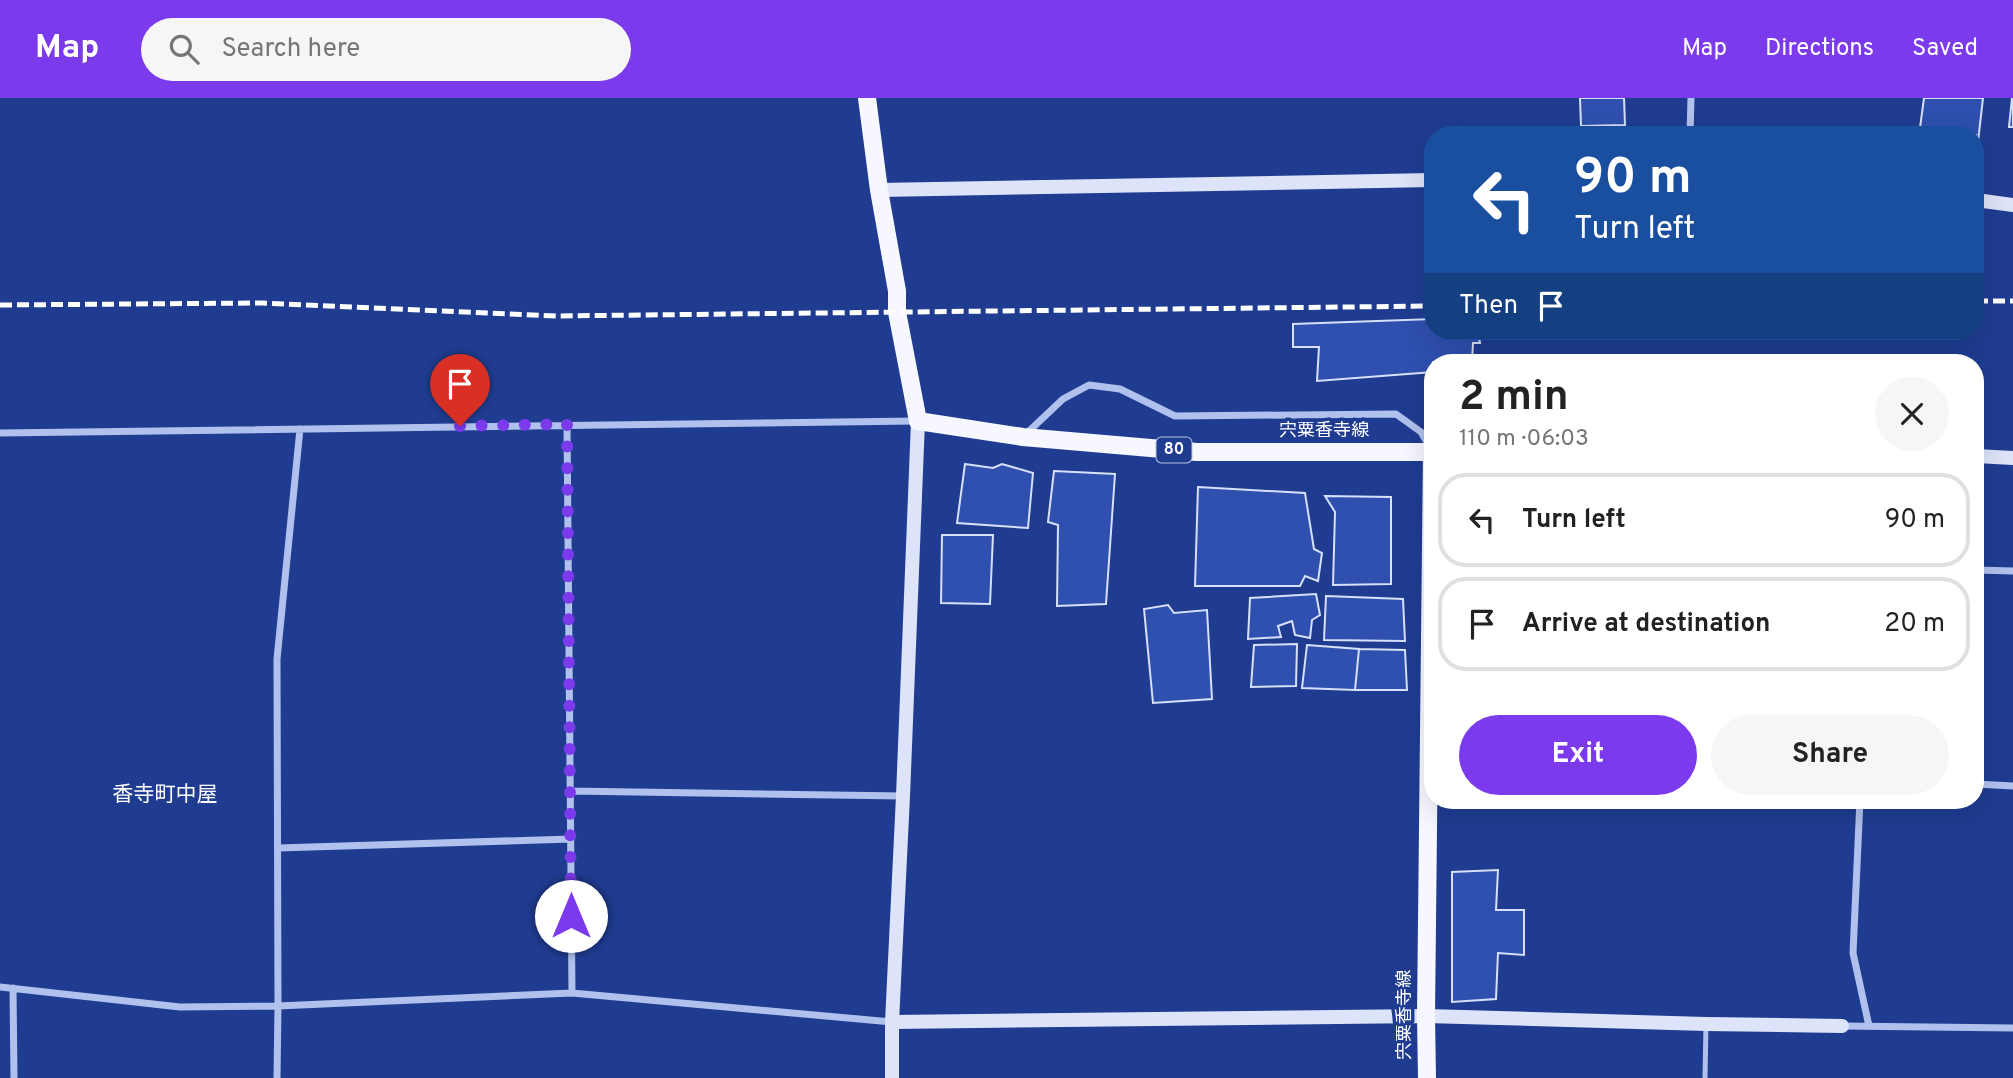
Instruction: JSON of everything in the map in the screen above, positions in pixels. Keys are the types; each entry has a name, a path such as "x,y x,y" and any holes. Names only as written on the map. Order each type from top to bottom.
{"main road":[{"path":"867,98 879,190 897,291 897,312 918,421"},
{"name":"宍粟香寺線","path":"918,421 1023,437 1197,452 1424,452"},
{"name":"宍粟香寺線","path":"1427,1078 1429,809"}],"street":[{"path":"1690,126 1691,98"},
{"path":"879,190 1424,180"},
{"path":"1984,201 2013,205"},
{"path":"1023,437 1063,399 1089,384 1120,389 1175,416 1396,414 1424,437"},
{"path":"0,433 918,421 891,1021 892,1078"},
{"path":"567,424 572,992"},
{"path":"276,1078 276,659 300,429"},
{"path":"1984,456 2013,458"},
{"path":"1984,569 2013,571"},
{"path":"1984,784 2013,786"},
{"path":"570,791 903,796"},
{"path":"1860,809 1853,953 1869,1026"},
{"path":"278,848 570,839"},
{"path":"0,987 180,1007 278,1006 572,992 891,1021 1426,1016 1706,1024 2013,1028"},
{"path":"13,988 13,1078"}],"lane":[{"path":"1705,1078 1706,1024"}],"building":[{"path":"1580,98 1624,98 1625,125 1581,126"},
{"path":"1924,98 1983,98 1980,126 1920,126"},
{"path":"2012,98 2013,127 2009,127"},
{"path":"1424,319 1424,340 1480,340 1480,343 1473,343 1472,354 1424,354 1424,373 1317,381 1319,347 1293,347 1293,324"},
{"path":"965,464 993,468 1002,464 1033,473 1028,528 957,523"},
{"path":"1054,471 1115,474 1106,604 1057,606 1058,525 1048,522"},
{"path":"1198,487 1305,493 1314,549 1322,553 1318,581 1305,576 1300,586 1195,586"},
{"path":"1325,496 1391,497 1391,584 1333,585 1335,512"},
{"path":"942,535 993,535 990,604 941,603"},
{"path":"1316,594 1320,615 1312,620 1310,638 1295,635 1292,621 1278,626 1281,637 1248,639 1250,598"},
{"path":"1326,596 1403,599 1405,641 1324,640"},
{"path":"1168,605 1174,613 1207,610 1212,699 1153,703 1144,609"},
{"path":"1297,644 1296,686 1251,687 1254,645"},
{"path":"1307,645 1359,649 1355,690 1302,688"},
{"path":"1359,649 1405,650 1407,690 1355,690"},
{"path":"1498,870 1496,910 1524,910 1524,955 1498,953 1496,999 1452,1002 1452,872"}],"railway":[{"path":"1984,301 2013,301"},
{"path":"0,305 262,303 556,316 1424,306"}],"district":[{"name":"香寺町中屋","path":"165,795"}],"route":[{"path":"460,426 567,424 571,916"}]}
